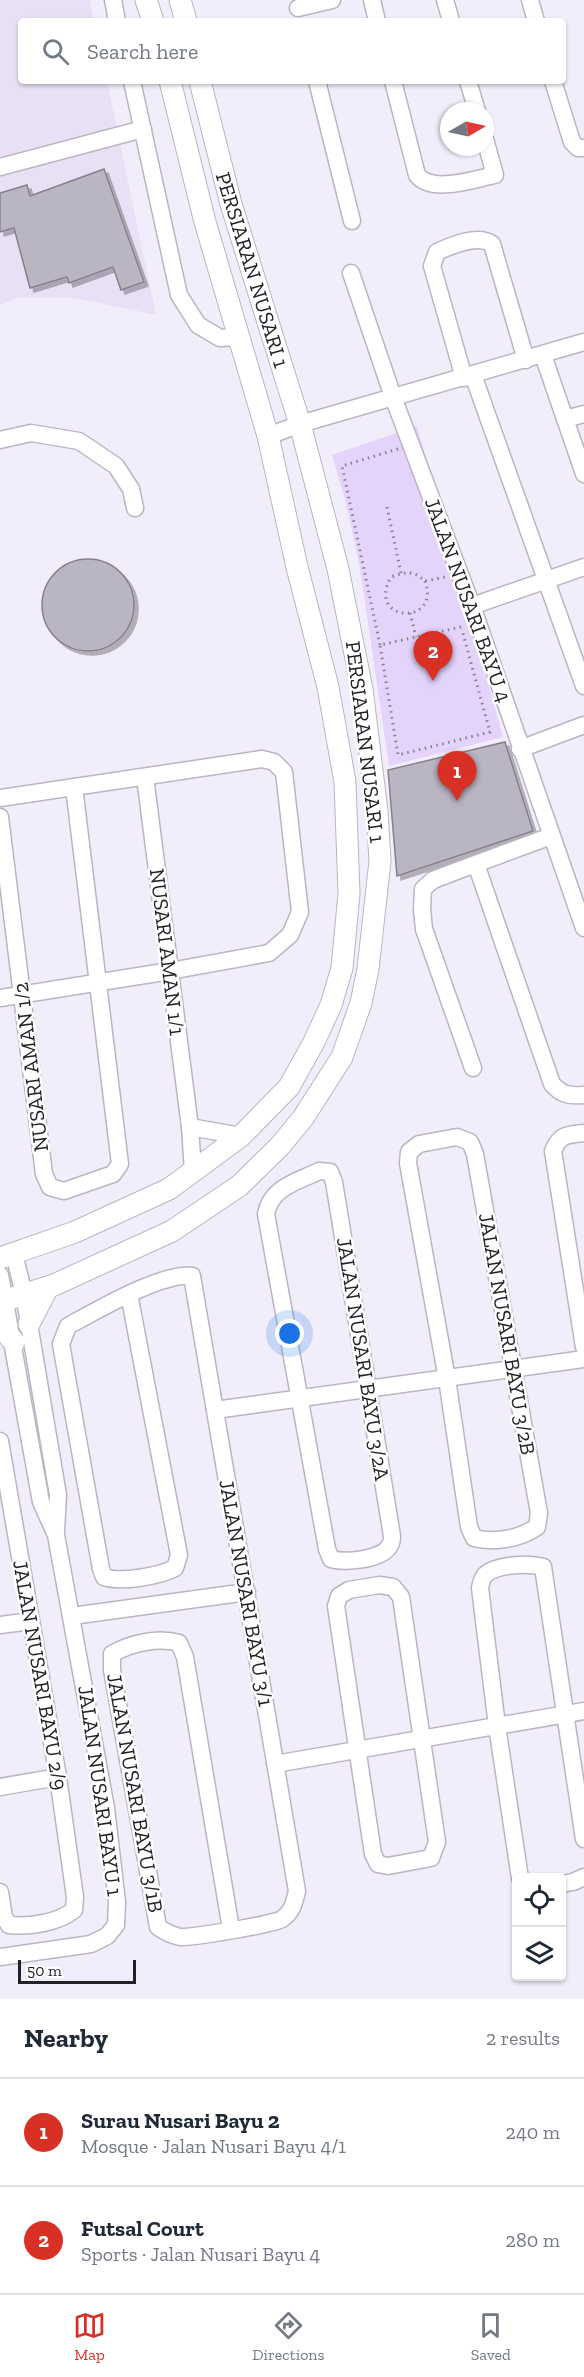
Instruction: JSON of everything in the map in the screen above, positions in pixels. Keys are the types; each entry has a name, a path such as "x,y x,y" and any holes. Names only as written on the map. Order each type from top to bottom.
{"main road":[{"path":"146,0 152,18"},
{"path":"180,0 185,18"},
{"name":"PERSIARAN NUSARI 1","path":"7,1256 75,1232 169,1189 241,1137 289,1088 327,1014 342,968 349,894 345,782 328,687 297,567 268,436 205,222 171,84"},
{"name":"PERSIARAN NUSARI 1","path":"10,1299 48,1287 172,1232 238,1186 279,1147 303,1118 342,1057 361,1003 368,969 380,861 377,811 362,689 338,569 300,424 270,335 231,204 201,84"},
{"path":"29,1324 48,1287"},
{"path":"0,1326 14,1342"}],"street":[{"path":"112,0 116,18"},
{"path":"298,10 332,0"},
{"path":"372,0 376,18"},
{"path":"445,0 450,18"},
{"path":"530,0 535,18"},
{"path":"133,84 179,295 198,325 220,338 240,337"},
{"path":"318,84 352,221"},
{"path":"394,84 417,175 422,181 441,185 495,176 489,156"},
{"path":"469,84 474,102"},
{"path":"554,84 572,142 578,148 584,148"},
{"path":"0,167 143,129"},
{"path":"526,360 492,244 480,239 437,252 432,266 469,377 584,686"},
{"name":"JALAN NUSARI BAYU 4","path":"351,273 393,398 472,606 584,928"},
{"path":"268,436 300,424 584,342"},
{"path":"543,355 584,474"},
{"path":"565,419 584,414"},
{"path":"0,440 31,433 79,441 116,466 131,489 135,508"},
{"path":"472,606 584,567"},
{"path":"520,749 584,725"},
{"path":"0,798 262,759 274,762 284,772 300,912 290,935 269,953 170,972 0,998"},
{"name":"NUSARI AMAN 1/1","path":"145,777 190,1127 193,1171"},
{"path":"74,787 96,983"},
{"name":"NUSARI AMAN 1/2","path":"0,817 44,1173 50,1187 64,1191 113,1174 120,1164 96,983"},
{"path":"474,1068 424,929 423,889 433,880 551,836"},
{"path":"476,864 552,1083 560,1092 570,1096 584,1095"},
{"path":"190,1127 241,1137"},
{"path":"584,1133 566,1136 557,1141 553,1151 584,1347"},
{"name":"JALAN NUSARI BAYU 3/2B","path":"457,1137 470,1142 475,1154 514,1368 539,1513 537,1527 525,1535 488,1542 474,1539 469,1527 447,1379 408,1163 409,1152 419,1144 457,1137"},
{"name":"JALAN NUSARI BAYU 3/2A","path":"319,1171 330,1172 334,1182 369,1390 392,1536 390,1547 380,1555 344,1562 331,1559 327,1549 266,1214 268,1201 279,1191 319,1171"},
{"name":"JALAN NUSARI BAYU 1","path":"0,1958 91,1944 107,1936 116,1925 117,1902 106,1808 72,1616 56,1535 41,1502 14,1342 7,1256"},
{"name":"JALAN NUSARI BAYU 1","path":"0,1275 10,1299 29,1324 58,1495 56,1535"},
{"name":"JALAN NUSARI BAYU 3/1","path":"129,1294 181,1275 192,1276 297,1891 293,1909 280,1921 231,1929"},
{"path":"129,1294 178,1555 175,1568 166,1572 114,1580 104,1578 101,1569 61,1344 68,1326 129,1294"},
{"path":"215,1410 584,1359"},
{"name":"JALAN NUSARI BAYU 2/9","path":"0,1440 58,1777 75,1897 74,1910 64,1918 20,1926 9,1925 4,1917 0,1892"},
{"path":"519,1873 497,1726 480,1588 483,1577 492,1569 530,1563 543,1567 584,1839"},
{"path":"379,1585 393,1587 401,1597 420,1738 437,1842 431,1858 388,1866 378,1864 373,1854 336,1606 339,1596 349,1590 379,1585"},
{"path":"72,1616 247,1592"},
{"path":"0,1625 31,1621"},
{"name":"JALAN NUSARI BAYU 3/1B","path":"165,1639 179,1643 185,1657 231,1929 183,1937 169,1934 158,1927 112,1670 112,1654 125,1647 165,1639"},
{"path":"275,1764 584,1711"},
{"path":"0,1787 58,1777"},
{"path":"566,1883 584,1876"}],"path":[{"path":"399,449 342,466 380,645 398,755 490,732 458,617"},
{"path":"387,507 401,573"},
{"path":"401,573 416,573 425,581 428,591 425,605 403,614 393,611 387,603 386,586 391,578 401,573"},
{"path":"425,581 447,576 450,586"},
{"path":"410,613 416,637"},
{"path":"380,645 461,627"}],"shaded area":[{"path":"0,0 90,0 93,18 18,18 18,84 108,84 156,315 75,298 17,298 0,305"},
{"path":"417,426 503,737 389,766 360,568 346,503 332,455"}],"building":[{"path":"104,169 144,282 121,290 113,267 69,283 67,277 30,288 14,228 0,232 0,193 27,185 30,196"},
{"path":"88,559 105,563 120,573 130,588 134,605 130,622 120,637 105,647 88,651 71,647 56,637 46,622 42,605 46,588 56,573 71,563"},
{"path":"505,742 533,831 397,876 388,770"}],"place":[{"name":"Futsal Court","path":"433,681"},
{"name":"Surau Nusari Bayu 2","path":"457,801"}]}
